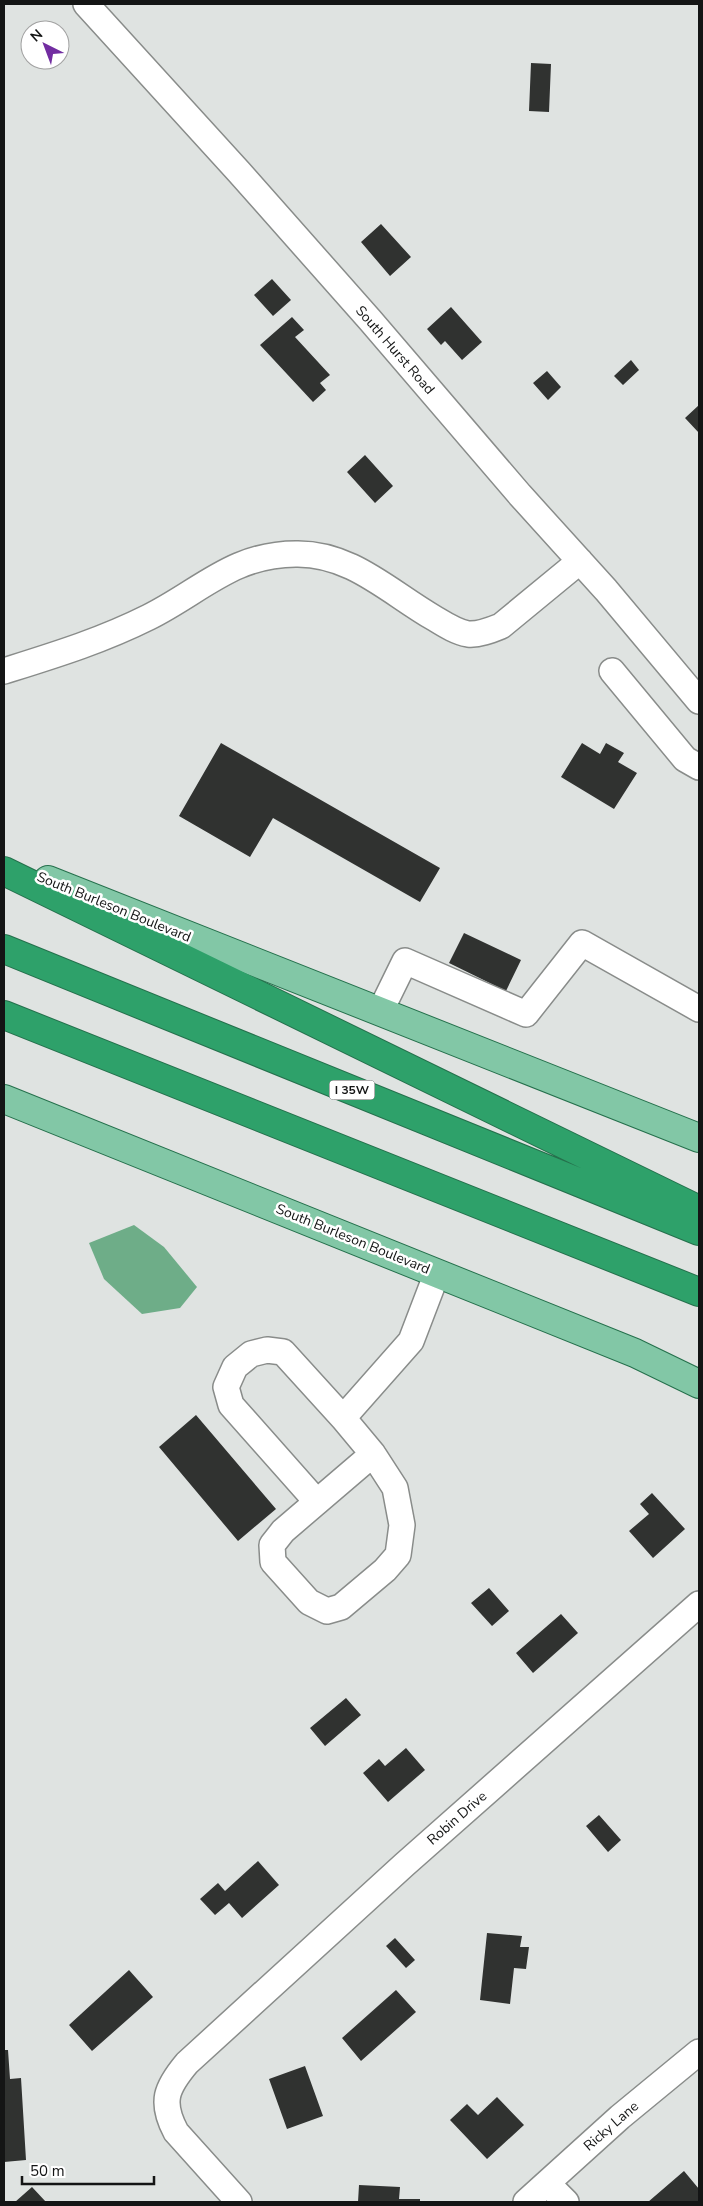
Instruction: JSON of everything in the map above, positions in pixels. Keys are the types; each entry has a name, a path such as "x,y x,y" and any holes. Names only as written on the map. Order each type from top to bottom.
{"highway":[{"path":"4,871 699,1210"},
{"name":"I 35W","path":"4,949 699,1231"},
{"path":"4,1015 699,1292"}],"main road":[{"name":"South Burleson Boulevard","path":"4,863 699,1138"},
{"name":"South Burleson Boulevard","path":"4,1099 635,1353 699,1384"}],"street":[{"name":"South Hurst Road","path":"86,4 239,172 580,561 699,701"},
{"path":"4,671 95,643 151,616 236,565 261,557 296,554 331,557 362,570 413,606 450,627 468,634 486,632 501,626 580,561"},
{"path":"612,671 685,759 699,767"},
{"path":"380,1012 405,961 526,1014 582,943 699,1010"},
{"path":"343,1418 411,1341 438,1273"},
{"path":"317,1502 231,1405 226,1387 235,1367 251,1354 267,1350 282,1352 343,1418 372,1454 395,1488 402,1525 398,1555 385,1570 341,1606 326,1611 309,1602 273,1562 272,1545 283,1531 317,1502 372,1454"},
{"name":"Robin Drive","path":"239,2202 176,2132 169,2119 166,2104 172,2081 187,2063 404,1865 699,1604"},
{"name":"Ricky Lane","path":"526,2202 620,2116 699,2052"},
{"path":"547,2183 566,2202"}],"shaded area":[{"path":"134,1225 164,1247 197,1287 180,1308 142,1314 104,1279 89,1243"}],"building":[{"path":"531,63 551,64 549,112 529,111"},
{"path":"381,224 411,257 390,276 361,242"},
{"path":"272,279 291,300 273,316 254,295"},
{"path":"451,307 482,342 462,360 445,341 441,345 427,329"},
{"path":"292,317 304,330 295,337 330,375 320,383 326,390 313,402 260,345"},
{"path":"631,360 639,370 623,385 614,376"},
{"path":"547,371 561,387 548,400 533,383"},
{"path":"699,405 699,433 685,418"},
{"path":"365,455 393,486 375,503 347,472"},
{"path":"221,743 440,868 420,902 273,818 250,857 179,816"},
{"path":"582,743 600,754 606,743 624,753 618,762 637,773 614,809 561,777"},
{"path":"464,933 521,960 506,991 449,963"},
{"path":"196,1415 276,1509 238,1541 159,1447"},
{"path":"652,1493 685,1529 653,1558 629,1531 649,1514 640,1504"},
{"path":"489,1588 509,1611 492,1626 471,1603"},
{"path":"561,1614 578,1633 533,1673 516,1653"},
{"path":"346,1698 361,1715 325,1746 310,1728"},
{"path":"406,1748 425,1770 388,1802 363,1773 379,1759 385,1766"},
{"path":"599,1815 621,1840 608,1852 586,1826"},
{"path":"258,1861 279,1885 242,1918 229,1903 215,1915 200,1899 218,1883 225,1891"},
{"path":"487,1933 522,1936 520,1947 529,1947 526,1969 514,1968 510,2004 480,2000"},
{"path":"395,1938 415,1960 406,1968 386,1946"},
{"path":"129,1970 153,1997 92,2051 69,2025"},
{"path":"396,1990 416,2012 361,2061 342,2038"},
{"path":"4,2050 8,2050 10,2079 21,2078 26,2160 4,2162"},
{"path":"305,2066 323,2116 287,2129 269,2079"},
{"path":"497,2097 524,2125 487,2159 450,2120 467,2104 478,2115"},
{"path":"684,2171 699,2189 699,2202 648,2202"},
{"path":"359,2185 400,2187 399,2199 420,2199 420,2202 358,2202"},
{"path":"32,2187 46,2202 15,2202"}]}
